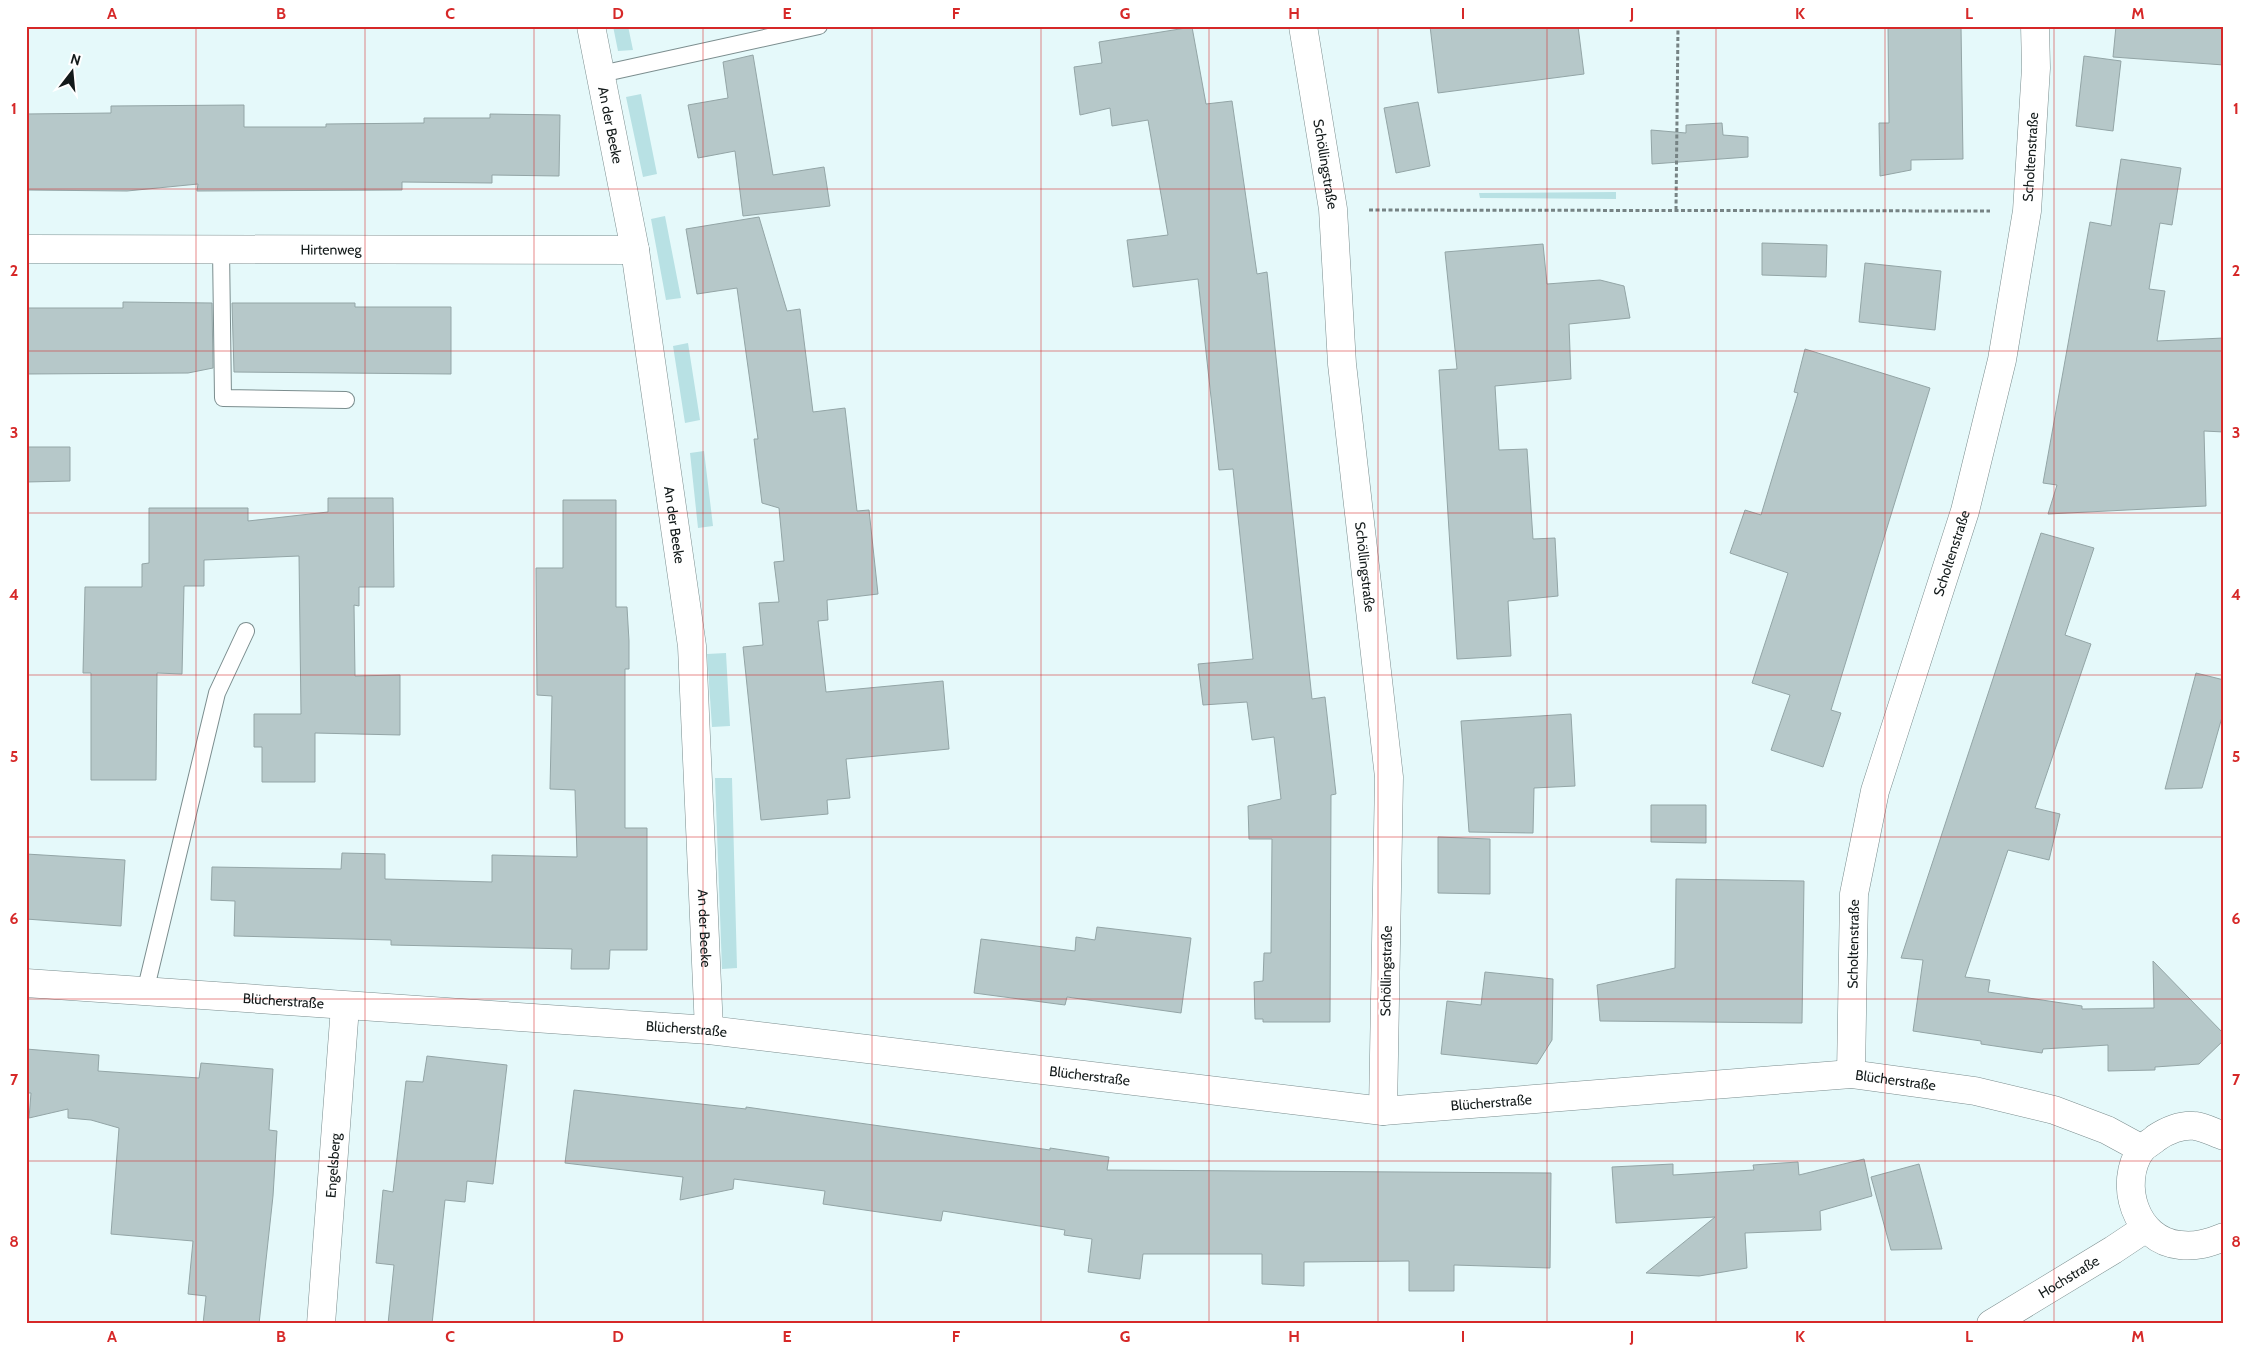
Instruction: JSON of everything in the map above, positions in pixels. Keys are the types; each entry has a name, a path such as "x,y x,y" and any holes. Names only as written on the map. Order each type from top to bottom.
{"street":[{"name":"An der Beeke","path":"591,26 635,250 692,646 709,1030"},
{"name":"Schöllingstraße","path":"1303,26 1333,210 1342,364 1389,777 1383,1111"},
{"name":"Scholtenstraße","path":"1851,1074 1854,894 1875,791 1965,511 2002,360 2027,211 2036,68 2035,26"},
{"name":"Hirtenweg","path":"26,249 635,250"},
{"name":"Blücherstraße","path":"26,983 709,1030 1383,1111 1851,1074 1975,1091 2054,1110 2107,1130 2142,1149"},
{"name":"Engelsberg","path":"321,1324 345,1006"},
{"path":"2224,1136 2194,1126 2167,1130 2142,1149 2130,1176 2132,1204 2146,1228 2159,1238 2178,1245 2202,1245 2224,1237"},
{"name":"Hochstraße","path":"1991,1324 2146,1228"}],"lane":[{"path":"601,74 819,26"},
{"path":"221,249 223,398 346,400"},
{"path":"145,992 217,693 246,631"}],"path":[{"path":"1676,210 1678,26"},
{"path":"1333,210 2027,211"}],"shaded area":[{"path":"613,26 628,26 633,50 618,51"},
{"path":"641,94 657,174 643,177 626,97"},
{"path":"1616,192 1616,199 1480,198 1479,193"},
{"path":"665,216 681,298 666,300 651,219"},
{"path":"688,343 700,420 685,423 673,346"},
{"path":"704,451 713,526 698,528 690,453"},
{"path":"726,653 730,726 712,727 707,654"},
{"path":"715,778 732,778 737,968 722,969"}],"building":[{"path":"1430,26 1578,26 1584,74 1438,93"},
{"path":"1888,26 1961,26 1963,159 1911,160 1911,170 1880,176 1879,123 1889,123"},
{"path":"2116,26 2224,26 2224,65 2113,57"},
{"path":"1192,27 1206,104 1232,101 1257,274 1267,272 1312,699 1325,697 1336,794 1331,795 1330,1022 1263,1022 1263,1019 1255,1019 1254,982 1263,981 1264,953 1271,953 1272,839 1249,839 1248,806 1281,799 1274,737 1252,740 1247,702 1203,705 1198,664 1253,659 1233,469 1219,470 1198,279 1133,287 1127,240 1168,235 1148,120 1112,126 1110,108 1080,115 1074,67 1102,63 1099,42"},
{"path":"753,55 773,175 824,167 830,206 743,216 735,151 698,158 688,105 728,98 723,62"},
{"path":"2084,56 2121,61 2113,131 2076,126"},
{"path":"1418,102 1430,166 1396,173 1384,108"},
{"path":"244,105 244,127 326,127 326,124 424,123 424,118 490,118 490,114 560,115 559,176 492,175 492,183 402,182 402,190 197,191 198,184 127,191 26,190 26,114 111,113 111,106"},
{"path":"1722,123 1723,135 1748,137 1748,157 1652,164 1651,130 1686,133 1686,125"},
{"path":"2121,159 2181,168 2172,225 2160,223 2149,289 2165,291 2157,341 2224,338 2224,432 2204,431 2206,506 2048,514 2057,485 2043,483 2090,222 2111,226"},
{"path":"759,217 787,311 800,309 813,412 845,408 857,511 869,510 878,594 827,600 828,620 818,621 826,692 943,681 949,749 846,759 850,798 827,800 828,814 761,820 743,647 763,645 759,603 779,602 774,562 784,561 779,508 762,503 754,439 758,439 737,288 697,294 686,229"},
{"path":"1762,243 1827,245 1826,277 1762,275"},
{"path":"1543,244 1547,284 1600,280 1624,286 1630,318 1569,324 1571,379 1495,386 1499,450 1527,449 1533,539 1555,538 1558,596 1508,601 1511,656 1457,659 1439,370 1457,369 1445,252"},
{"path":"1865,263 1941,271 1935,330 1859,322"},
{"path":"123,302 212,303 213,368 188,373 26,374 26,308 123,308"},
{"path":"232,303 355,303 355,307 451,307 451,374 234,372"},
{"path":"1805,349 1930,388 1831,710 1841,713 1823,767 1771,750 1790,695 1752,683 1788,573 1730,553 1745,510 1761,515 1798,393 1794,392"},
{"path":"26,447 70,447 70,481 26,482"},
{"path":"328,498 393,498 394,587 359,587 359,606 354,605 355,676 400,675 400,735 315,733 315,782 262,782 262,747 254,747 254,714 301,714 299,556 204,560 204,586 184,586 182,674 157,673 156,780 91,780 91,673 83,673 85,587 142,587 142,564 149,563 149,508 248,508 248,521 328,512"},
{"path":"563,500 616,500 616,607 627,607 629,641 629,669 625,669 625,828 647,828 647,950 610,950 609,969 571,969 572,949 391,945 391,940 234,936 235,901 211,900 212,867 341,869 342,853 385,854 385,879 492,882 492,855 577,857 575,790 550,789 552,696 537,695 536,568 563,568"},
{"path":"2041,533 2094,548 2065,635 2091,644 2035,808 2060,814 2049,860 2008,850 1965,977 1990,980 1988,992 2082,1006 2082,1009 2154,1008 2153,961 2224,1034 2224,1040 2199,1064 2155,1067 2155,1070 2108,1071 2108,1045 2043,1049 2042,1053 1981,1044 1981,1041 1913,1031 1923,960 1901,958"},
{"path":"2196,673 2224,680 2224,710 2202,788 2165,789"},
{"path":"1571,714 1575,786 1534,788 1533,833 1469,832 1461,721"},
{"path":"1651,805 1706,805 1706,843 1651,842"},
{"path":"1438,837 1490,839 1490,894 1438,893"},
{"path":"26,854 125,860 121,926 26,919"},
{"path":"1676,879 1804,881 1802,1023 1600,1021 1597,985 1675,968"},
{"path":"1097,927 1191,938 1181,1013 1067,997 1065,1005 974,993 981,939 1075,951 1076,937 1095,940"},
{"path":"1485,972 1553,979 1552,1040 1537,1064 1441,1054 1447,1001 1481,1005"},
{"path":"26,1049 99,1055 98,1071 199,1078 201,1063 273,1069 269,1130 277,1131 273,1196 259,1324 203,1324 206,1296 188,1294 193,1241 111,1234 119,1128 91,1120 68,1118 68,1109 29,1118 31,1093 26,1093"},
{"path":"427,1056 507,1065 493,1184 467,1181 465,1202 445,1200 432,1324 388,1324 394,1265 376,1263 383,1190 393,1192 406,1081 423,1082"},
{"path":"574,1090 746,1109 746,1107 1050,1150 1050,1148 1109,1157 1107,1170 1551,1173 1550,1268 1454,1265 1454,1291 1409,1291 1409,1261 1304,1262 1304,1286 1262,1284 1262,1254 1143,1254 1140,1279 1088,1272 1092,1239 1064,1235 1065,1230 943,1211 941,1221 823,1204 825,1191 734,1179 733,1189 680,1200 683,1177 565,1163"},
{"path":"1864,1159 1872,1196 1820,1211 1821,1230 1745,1233 1747,1268 1699,1276 1646,1273 1715,1217 1616,1223 1612,1167 1673,1164 1673,1175 1754,1170 1753,1165 1798,1162 1799,1175"},
{"path":"1919,1164 1942,1249 1891,1250 1871,1177"}]}
